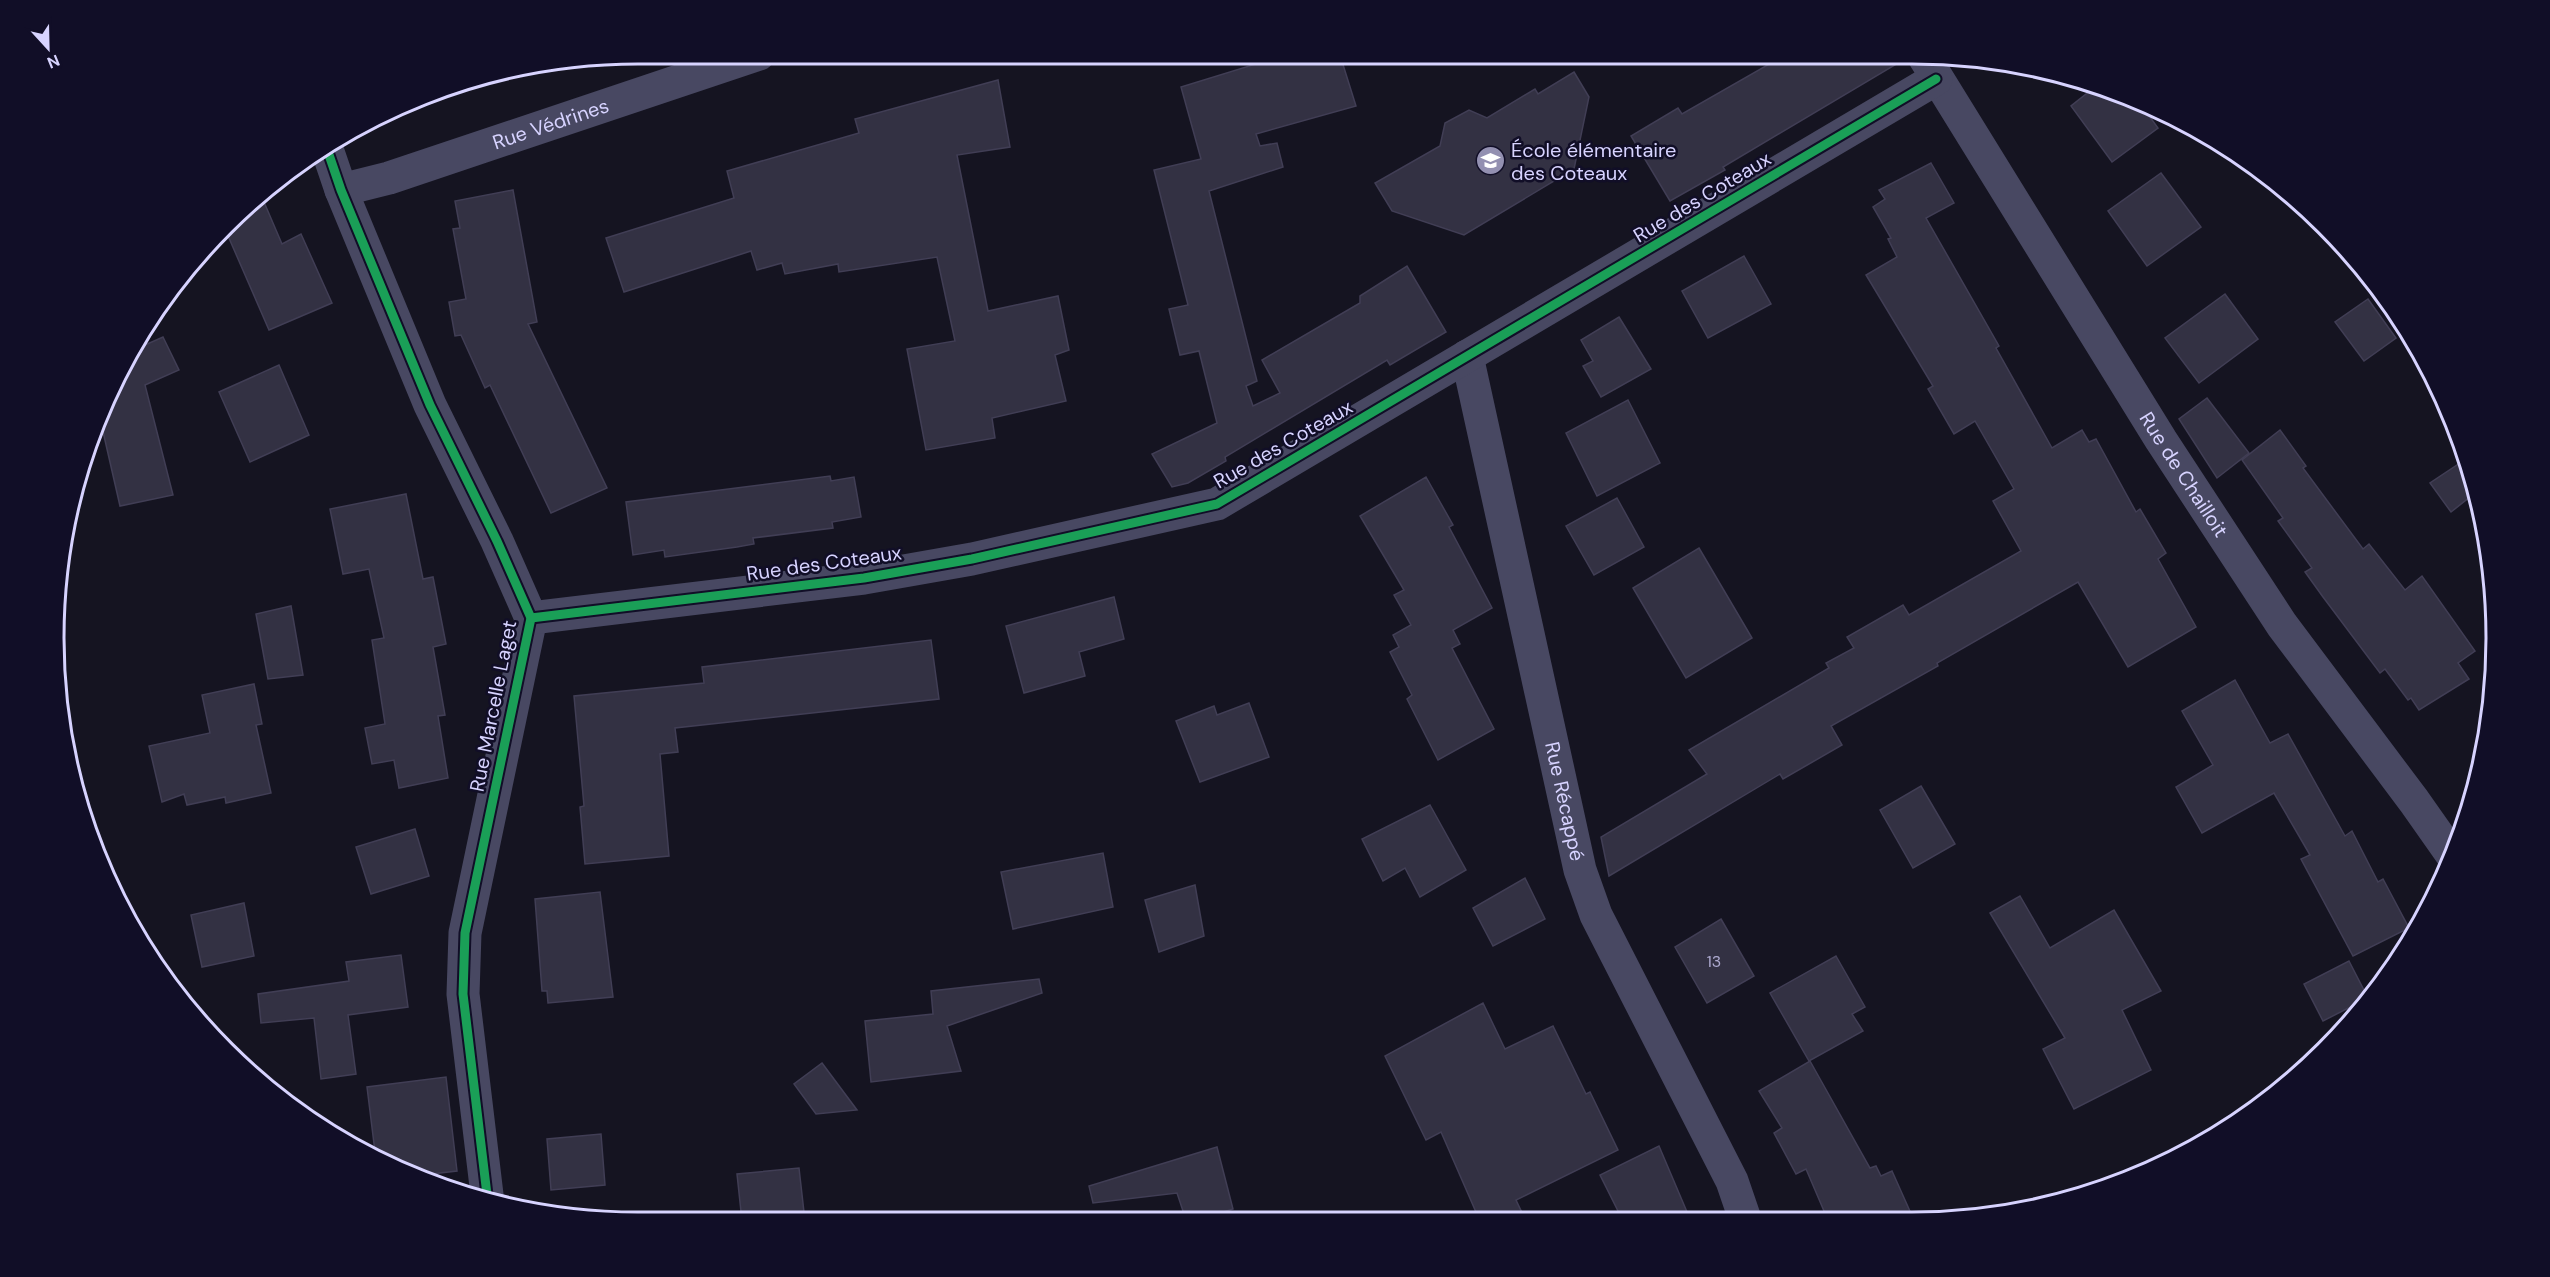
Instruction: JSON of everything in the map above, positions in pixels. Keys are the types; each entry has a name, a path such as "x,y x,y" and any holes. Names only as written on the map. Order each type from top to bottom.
{"street":[{"name":"Rue Védrines","path":"341,190 389,178 729,64"},
{"name":"Rue des Coteaux","path":"531,618 875,576 972,560 1217,504 1467,356 1930,67"},
{"name":"Rue de Chailloit","path":"1930,67 2161,440 2282,625 2446,847"},
{"name":"Rue Marcelle Laget","path":"329,155 341,190 430,405 497,541 531,618 465,933 463,994 481,1190"},
{"name":"Rue Récappé","path":"1467,356 1580,870 1596,915 1732,1181 1743,1212"}],"building":[{"path":"1256,64 1343,64 1356,106 1256,134 1260,146 1277,143 1283,167 1209,191 1257,381 1246,386 1253,406 1280,393 1262,360 1360,303 1360,296 1407,266 1446,332 1390,365 1387,360 1225,457 1226,461 1188,483 1172,487 1152,454 1217,423 1199,351 1180,355 1169,309 1188,305 1154,170 1201,159 1181,87"},
{"path":"1769,64 1897,64 1723,167 1725,170 1670,201 1631,136 1678,108 1682,114"},
{"path":"1574,72 1589,97 1574,169 1464,235 1392,211 1375,183 1440,146 1445,123 1469,110 1487,118 1535,89 1538,94"},
{"path":"998,80 1010,147 957,155 988,311 1058,296 1069,350 1055,355 1066,401 992,418 995,438 926,450 907,349 955,341 937,257 839,272 838,264 785,274 782,263 757,270 751,251 624,292 606,238 734,198 727,171 859,133 855,119"},
{"path":"2088,93 2150,117 2158,128 2112,162 2071,106"},
{"path":"1931,163 1954,203 1926,218 1999,346 1996,348 2052,448 2082,430 2089,442 2096,439 2136,512 2140,509 2166,553 2158,559 2196,627 2128,667 2078,582 1937,663 1938,666 1831,726 1842,745 1783,779 1780,774 1609,876 1601,837 1707,774 1689,750 1829,668 1826,663 1854,648 1847,637 1903,605 1909,615 2021,551 1993,501 2014,489 1975,421 1954,434 1928,389 1933,386 1866,275 1897,257 1888,239 1891,238 1873,207 1885,199 1879,190"},
{"path":"2161,173 2201,227 2147,266 2108,211"},
{"path":"513,190 537,322 528,324 607,488 551,513 490,385 485,388 461,335 455,336 449,302 466,299 453,229 460,228 455,201"},
{"path":"265,203 282,244 301,234 332,303 269,330 229,237"},
{"path":"1744,256 1771,304 1708,338 1682,291"},
{"path":"2225,294 2258,339 2199,383 2165,338"},
{"path":"2368,299 2396,338 2364,361 2335,322"},
{"path":"1619,317 1651,369 1601,397 1583,366 1593,361 1581,340"},
{"path":"163,337 179,370 145,385 173,495 120,506 103,432 146,345"},
{"path":"279,365 309,435 250,462 219,392"},
{"path":"2207,398 2249,453 2217,478 2179,419"},
{"path":"1628,400 1660,463 1597,496 1566,433"},
{"path":"2280,430 2306,466 2303,468 2363,549 2369,544 2405,590 2422,576 2475,651 2458,663 2469,679 2419,710 2411,698 2408,700 2385,669 2380,673 2305,572 2312,568 2278,521 2283,518 2242,460"},
{"path":"2458,464 2468,499 2451,512 2430,483"},
{"path":"830,476 831,481 854,477 861,517 832,522 833,528 753,538 754,544 737,547 665,557 664,550 633,555 626,502"},
{"path":"1426,477 1453,525 1449,527 1492,608 1453,630 1460,644 1452,648 1494,729 1438,760 1407,699 1412,695 1390,652 1399,647 1393,635 1411,625 1394,595 1404,590 1360,516"},
{"path":"406,494 423,579 433,577 446,644 433,647 445,715 438,716 448,778 399,788 394,760 372,764 365,728 385,724 372,640 384,638 369,569 343,574 330,509"},
{"path":"1617,498 1644,547 1594,575 1566,526"},
{"path":"1699,548 1752,638 1686,678 1633,588"},
{"path":"1114,597 1124,639 1079,652 1085,676 1024,693 1006,626"},
{"path":"291,606 303,675 268,679 256,614"},
{"path":"931,640 939,699 675,728 678,752 660,754 669,856 585,864 580,807 584,806 574,696 704,683 702,667"},
{"path":"2235,680 2270,743 2288,734 2345,836 2352,831 2378,882 2383,879 2408,927 2407,929 2353,956 2301,859 2310,855 2274,793 2202,833 2176,787 2213,765 2182,711"},
{"path":"254,684 262,724 256,725 271,793 226,803 225,797 187,805 184,794 162,802 149,746 210,733 202,695"},
{"path":"1249,703 1269,757 1200,782 1176,721 1214,706 1217,715"},
{"path":"1921,786 1955,844 1913,868 1880,810"},
{"path":"1430,805 1466,870 1420,897 1405,868 1383,881 1362,839"},
{"path":"415,829 429,876 371,894 356,847"},
{"path":"1103,853 1113,907 1013,929 1001,872"},
{"path":"1525,878 1545,919 1493,946 1473,908"},
{"path":"1195,885 1204,936 1159,952 1145,900"},
{"path":"600,892 613,997 548,1003 547,991 542,991 535,899"},
{"path":"2020,896 2050,948 2114,910 2161,991 2122,1010 2151,1070 2074,1109 2043,1049 2065,1038 1990,913"},
{"path":"244,903 254,956 202,967 191,915"},
{"path":"1721,919 1754,976 1707,1003 1675,947"},
{"path":"401,955 408,1007 348,1015 356,1074 321,1079 314,1018 261,1023 258,994 349,981 346,962"},
{"path":"1836,956 1865,1007 1852,1014 1863,1031 1809,1061 1770,993"},
{"path":"2349,961 2364,991 2352,1006 2323,1021 2304,984"},
{"path":"1039,979 1042,993 947,1026 961,1071 871,1082 865,1021 933,1014 931,991"},
{"path":"1483,1003 1505,1049 1553,1026 1586,1094 1590,1092 1618,1150 1516,1200 1522,1212 1476,1212 1441,1132 1426,1140 1385,1056"},
{"path":"1810,1061 1870,1168 1876,1166 1881,1176 1892,1171 1910,1212 1824,1212 1806,1169 1796,1174 1774,1133 1782,1128 1759,1091"},
{"path":"822,1063 857,1110 816,1114 794,1084"},
{"path":"446,1077 457,1171 432,1174 374,1148 367,1087"},
{"path":"601,1134 605,1185 551,1190 547,1139"},
{"path":"1659,1146 1687,1212 1618,1212 1600,1175"},
{"path":"1217,1147 1233,1209 1223,1212 1183,1212 1177,1193 1093,1203 1089,1186"},
{"path":"799,1168 804,1212 741,1212 737,1174"}],"cycle path":[{"path":"531,618 864,578 972,559 1217,504 1936,79"},
{"path":"329,155 341,190 430,405 497,541 531,618 465,933 463,994 487,1192"}],"place":[{"name":"École élémentaire des Coteaux","path":"1490,161"}]}
